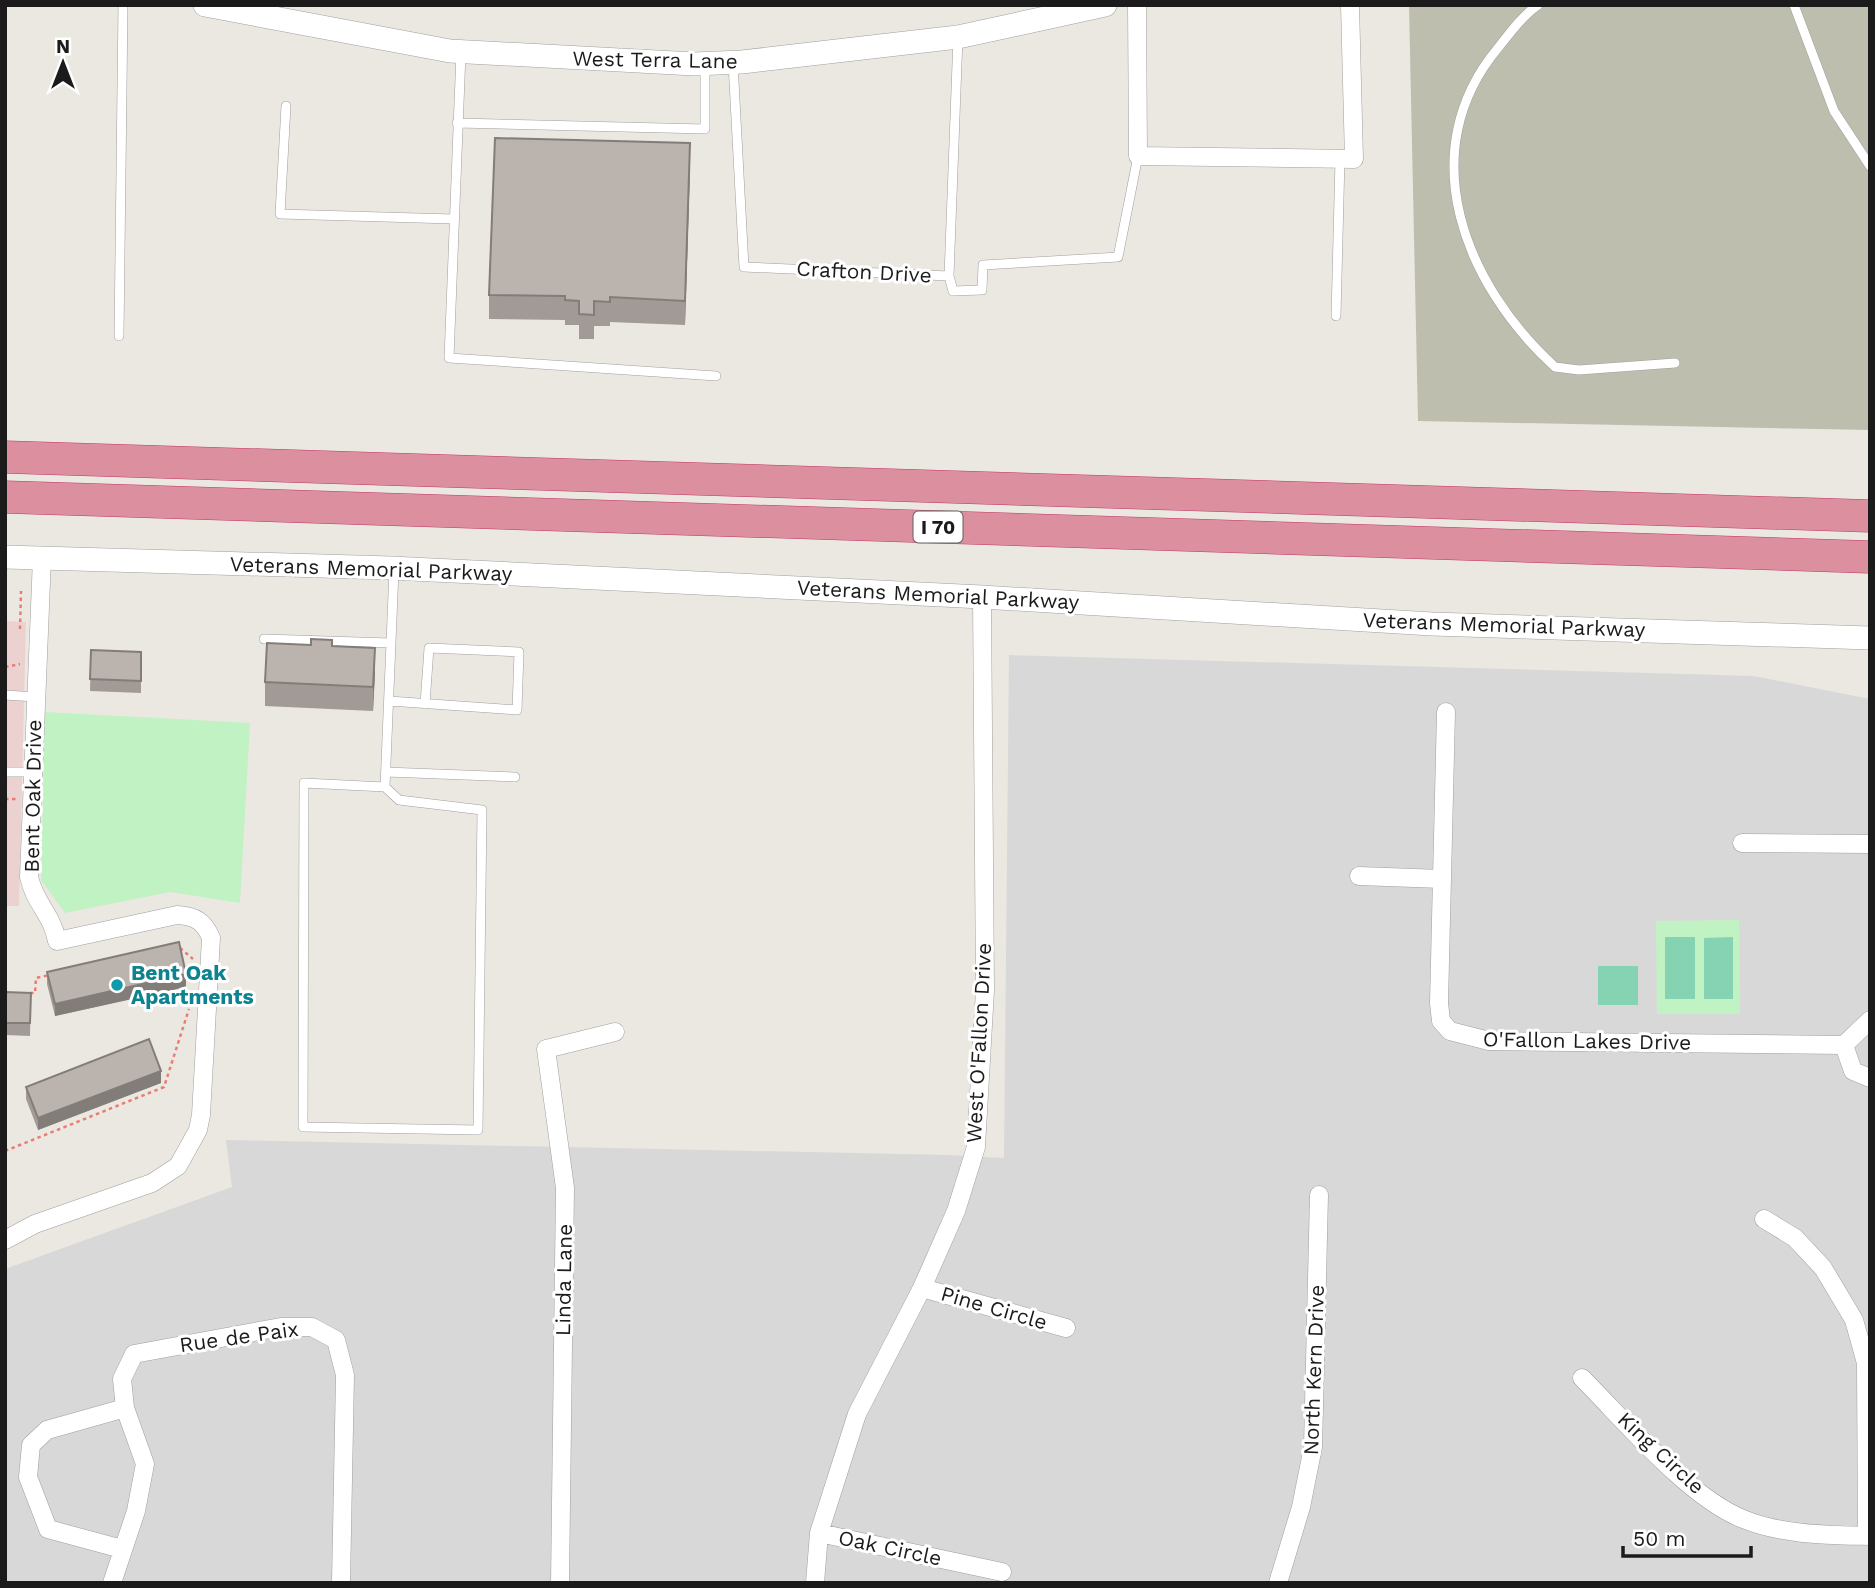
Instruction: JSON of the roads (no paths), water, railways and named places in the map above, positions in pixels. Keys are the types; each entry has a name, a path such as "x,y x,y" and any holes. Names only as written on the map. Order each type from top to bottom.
{"highway":[{"name":"I 70","path":"5,457 1870,516"},
{"name":"I 70","path":"5,497 1870,557"}],"street":[{"name":"West Terra Lane","path":"205,5 461,52 705,64 958,37 1105,5"},
{"path":"1137,5 1138,156 1354,159 1350,5"},
{"name":"Veterans Memorial Parkway","path":"5,557 394,568 982,597 1432,624 1870,638"},
{"name":"Bent Oak Drive","path":"5,1240 35,1224 152,1183 178,1166 198,1130 206,1053 211,938 206,926 193,916 177,915 58,941 54,923 33,892 29,877 42,558"},
{"name":"West O'Fallon Drive","path":"815,1583 819,1533 857,1414 922,1288 956,1211 979,1128 985,990 982,597"},
{"name":"O'Fallon Lakes Drive","path":"1446,712 1439,1003 1441,1021 1450,1031 1489,1041 1844,1045"},
{"path":"1742,843 1870,844"},
{"path":"1359,876 1442,879"},
{"path":"1870,1020 1844,1045 1853,1071 1870,1078"},
{"name":"Linda Lane","path":"560,1583 565,1188 546,1049 615,1032"},
{"name":"North Kern Drive","path":"1278,1583 1301,1507 1313,1447 1318,1195"},
{"path":"1764,1219 1795,1238 1823,1268 1854,1320 1866,1363 1868,1536"},
{"name":"Pine Circle","path":"922,1288 1066,1328"},
{"name":"Rue de Paix","path":"112,1583 121,1549 136,1511 145,1464 125,1408 122,1379 134,1354 281,1327 312,1327 336,1340 345,1375 341,1583"},
{"name":"King Circle","path":"1582,1378 1688,1483 1742,1519 1792,1532 1868,1536"},
{"path":"121,1549 48,1529 28,1477 31,1445 47,1430 125,1408"},
{"name":"Oak Circle","path":"819,1533 1002,1572"}],"lane":[{"path":"119,337 123,5"},
{"path":"1538,5 1515,27 1485,63 1469,91 1459,123 1453,158 1453,183 1463,228 1496,299 1555,367 1579,370 1675,363"},
{"path":"1794,5 1833,111 1870,166"},
{"name":"Crafton Drive","path":"733,63 744,267 949,276 958,37"},
{"path":"461,52 449,358 716,376"},
{"path":"457,123 705,129 705,64"},
{"path":"286,106 280,214 453,219"},
{"path":"949,276 953,291 982,290 983,265 1118,257 1138,156"},
{"path":"1336,316 1340,159"},
{"path":"385,787 394,568"},
{"path":"264,639 391,643"},
{"path":"389,701 425,704 517,710 519,652 429,648 425,704"},
{"path":"5,695 36,696"},
{"path":"5,772 33,772"},
{"path":"386,772 515,777"},
{"path":"304,783 385,787 399,800 482,810 478,1130 303,1127 304,783"}],"place":[{"name":"Bent Oak Apartments","path":"117,985"}]}
